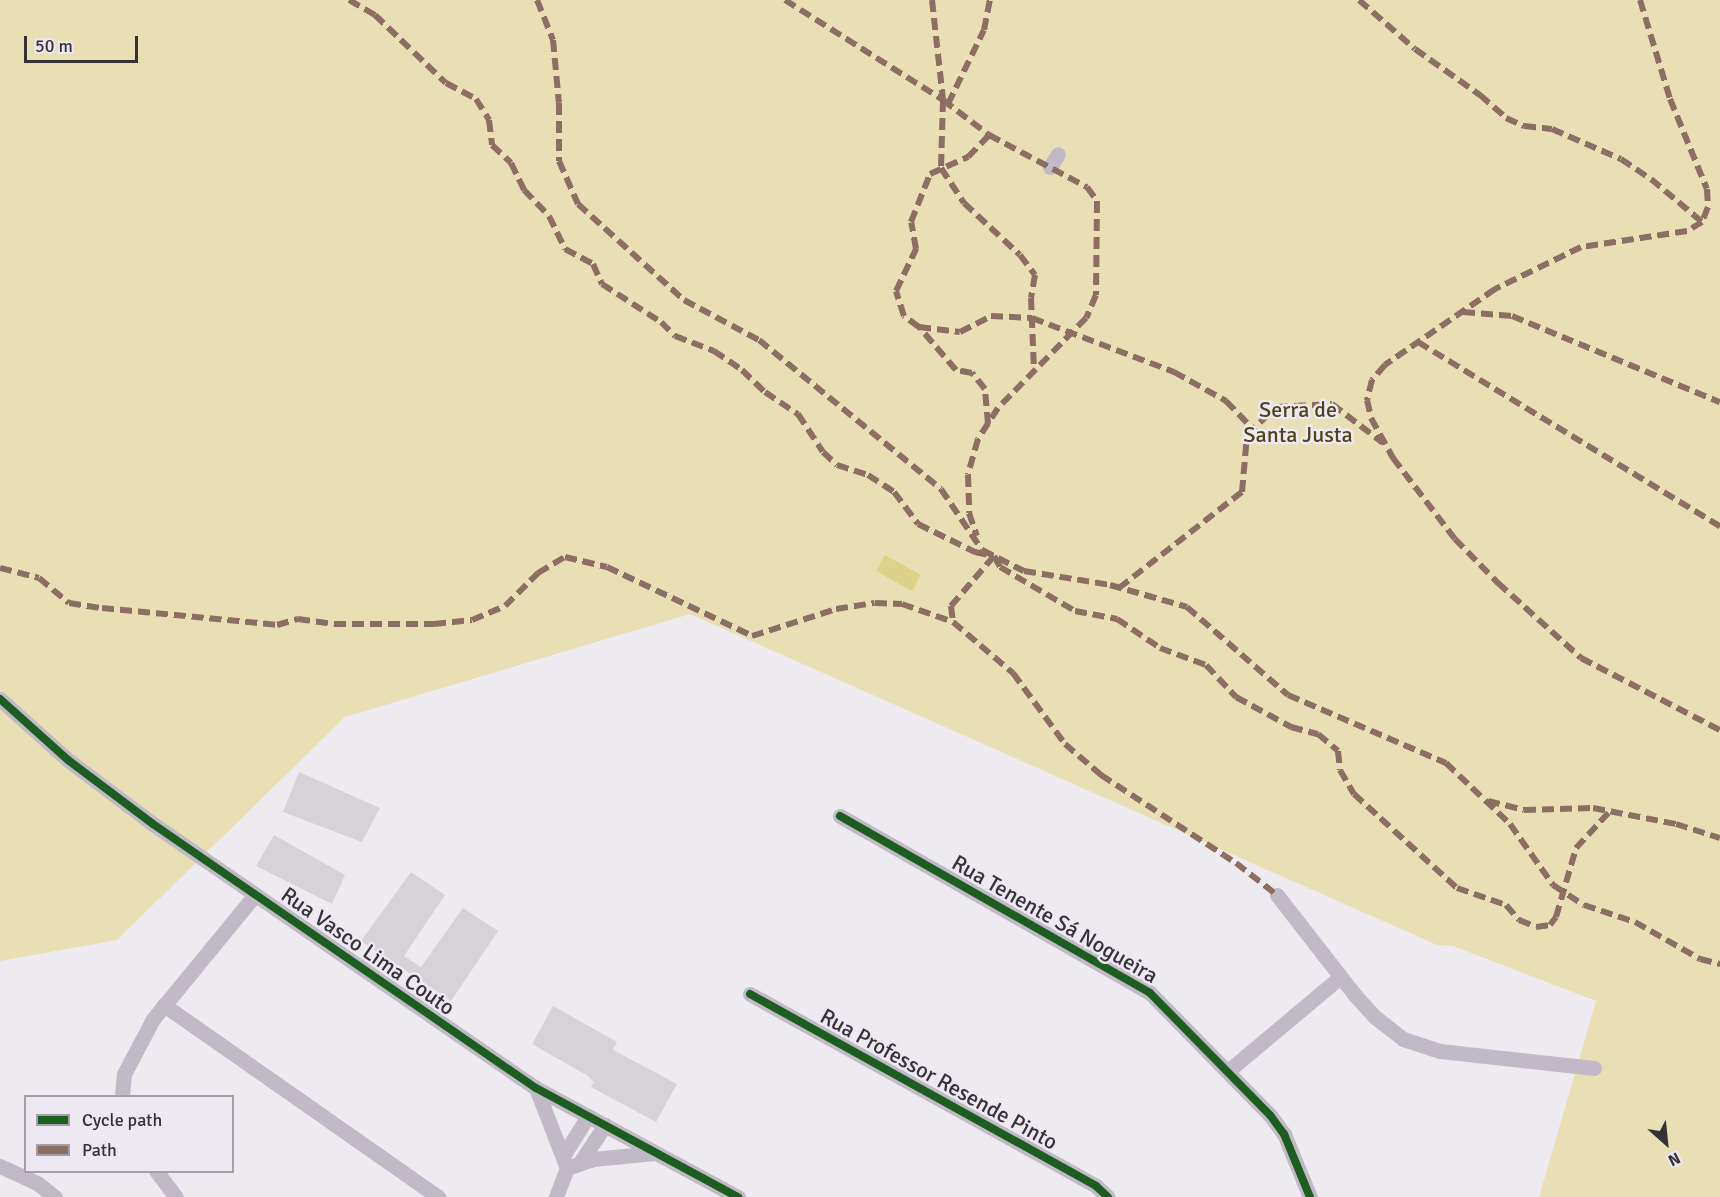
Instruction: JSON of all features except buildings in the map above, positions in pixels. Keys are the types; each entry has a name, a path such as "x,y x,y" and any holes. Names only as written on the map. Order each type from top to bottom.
{"street":[{"name":"Rua Vasco Lima Couto","path":"0,699 68,760 255,895 536,1088 738,1197"},
{"name":"Rua Tenente Sá Nogueira","path":"840,816 1133,981 1176,1016 1284,1134 1310,1197"},
{"path":"122,1095 124,1074 133,1050 164,1005 255,895"},
{"path":"1277,895 1340,977 1375,1017 1403,1039 1422,1047 1594,1068"},
{"path":"1228,1071 1340,977"},
{"name":"Rua Professor Resende Pinto","path":"750,994 1096,1186 1108,1197"},
{"path":"164,1005 438,1197"},
{"path":"536,1088 570,1162"},
{"path":"556,1197 588,1116"},
{"path":"570,1162 605,1125"},
{"path":"570,1162 655,1153"},
{"path":"0,1166 38,1183 55,1197"},
{"path":"158,1173 176,1197"}],"green space":[{"name":"Serra de Santa Justa","path":"0,0 1720,0 1720,1197 1539,1197 1596,1001 1453,946 1437,945 690,614 345,717 117,940 0,961"}],"shaded area":[{"path":"885,555 921,575 912,591 876,571"}],"marked path":[{"path":"349,0 375,15 446,83 476,99 489,120 492,145 511,163 524,190 549,216 565,249 593,264 602,284 661,322 675,336 714,351 742,370 765,392 798,414 823,452 837,465 868,475 894,492 918,524 975,552 994,556 1000,567 1075,611 1117,619 1160,648 1206,665 1236,697 1291,727 1318,734 1338,751 1340,770 1354,794 1457,888 1506,905 1519,920 1536,927 1550,925 1556,917 1576,848 1610,811"},
{"path":"537,0 553,40 559,103 559,161 578,204 684,300 759,340 941,489 982,550 1024,571 1110,585 1187,607 1288,695 1446,763 1510,824 1553,885 1584,905 1635,922 1700,959 1720,964"},
{"path":"785,0 943,100 941,168 964,203 1020,255 1035,275 1031,298 1034,371"},
{"path":"932,0 943,100 989,135 1087,187 1097,201 1096,295 1086,318 998,408 978,439 968,475 969,513 977,536"},
{"path":"948,104 984,30 990,0"},
{"path":"1359,0 1415,49 1480,95 1506,118 1524,126 1552,129 1621,159 1651,179 1702,222"},
{"path":"1640,0 1670,99 1707,189 1708,207 1702,222 1687,231 1581,247 1495,289 1385,365 1372,380 1367,400 1371,418 1393,458 1455,539 1498,583 1581,658 1720,730"},
{"path":"988,424 985,389 972,373 956,370 919,327 904,316 896,291 916,249 911,222 930,174 968,157 989,135"},
{"path":"1463,312 1512,316 1720,402"},
{"path":"919,327 960,332 991,316 1032,318 1174,372 1226,401 1253,429"},
{"path":"1418,342 1720,526"},
{"path":"1119,588 1242,492 1247,435 1276,407 1332,404 1383,443"},
{"path":"994,556 951,606 953,622 1013,673 1065,744 1101,775 1236,863 1277,895"},
{"path":"0,568 39,578 69,603 102,608 277,625 298,619 334,624 434,624 472,620 505,606 538,573 565,557 607,567 752,636 836,609 875,603 902,604 953,622"},
{"path":"1488,801 1524,810 1593,808 1676,824 1720,838"}],"cycle path":[{"path":"0,699 68,760 153,824 536,1088 738,1197"},
{"path":"840,816 1150,993 1270,1115 1284,1134 1310,1197"},
{"path":"750,994 1096,1186 1108,1197"}]}
